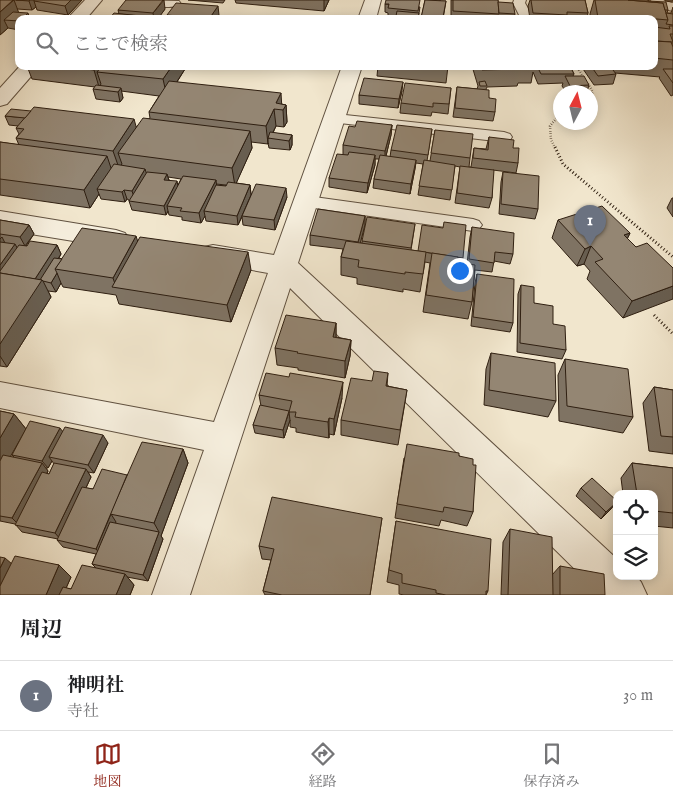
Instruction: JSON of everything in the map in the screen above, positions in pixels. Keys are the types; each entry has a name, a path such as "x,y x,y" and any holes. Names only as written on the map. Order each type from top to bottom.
{"street":[{"path":"80,15 94,0"},
{"path":"368,15 373,0"},
{"path":"0,100 27,70"},
{"path":"171,595 336,119 351,70"},
{"path":"0,220 137,242"},
{"path":"186,250 284,266 628,595"},
{"path":"0,395 225,439"}],"lane":[{"path":"137,0 175,4"},
{"path":"520,0 519,3 526,15"},
{"path":"657,0 658,4 673,7"},
{"path":"336,119 504,137"},
{"path":"307,202 473,225"}],"path":[{"path":"579,70 588,85"},
{"path":"553,122 550,126 551,140 564,164 673,257"},
{"path":"654,316 673,334"}],"building":[{"path":"0,0 13,0 0,12"},
{"path":"34,0 71,0 65,6"},
{"path":"126,0 163,0 153,13 118,10"},
{"path":"386,0 420,0 418,11 388,8 389,4 385,4"},
{"path":"425,0 446,1 443,15 422,15"},
{"path":"453,0 498,0 499,14 453,11"},
{"path":"531,0 585,0 588,13 567,12 567,15 533,13"},
{"path":"595,0 628,0 663,3 668,20 658,19 658,15 598,15"},
{"path":"628,0 666,2 668,10 665,10 663,3"},
{"path":"498,2 513,3 515,14 499,13"},
{"path":"176,3 218,6 212,15 167,15"},
{"path":"397,11 419,13 419,15 396,15"},
{"path":"13,12 28,13 26,15 15,15 15,21 4,20"},
{"path":"114,13 132,15 112,15"},
{"path":"666,13 673,14 673,25 666,24 668,20"},
{"path":"669,26 673,26 673,34 670,34 673,42 658,41 658,28 670,29"},
{"path":"658,41 671,42 673,60 658,58"},
{"path":"663,69 673,69 673,83"},
{"path":"99,70 169,70 163,79 97,72"},
{"path":"539,70 572,70 574,74 541,74"},
{"path":"594,70 613,70 616,74 598,76"},
{"path":"565,76 584,76 589,85 570,85"},
{"path":"364,78 403,82 399,99 359,95"},
{"path":"169,81 281,93 276,103 286,105 283,110 274,109 266,126 149,112"},
{"path":"485,81 487,86 480,86 479,82"},
{"path":"405,83 451,88 449,104 433,103 433,107 401,103"},
{"path":"96,85 121,88 118,92 93,89"},
{"path":"457,87 489,90 489,98 496,99 495,112 455,108"},
{"path":"34,107 134,119 113,151 16,138 24,129 16,128"},
{"path":"11,109 31,111 25,118 5,116"},
{"path":"143,118 250,131 232,168 118,153"},
{"path":"357,121 392,125 385,151 343,145 349,126 355,127"},
{"path":"397,125 432,129 428,155 391,150"},
{"path":"435,130 473,134 470,158 431,153"},
{"path":"270,132 292,135 289,141 268,138"},
{"path":"489,137 514,140 513,148 519,148 518,163 473,158 474,148 488,150"},
{"path":"0,142 107,156 84,190 0,179"},
{"path":"349,152 375,155 368,183 329,178 337,154 348,155"},
{"path":"380,155 416,160 411,184 374,179"},
{"path":"424,160 455,165 452,190 419,186"},
{"path":"114,164 145,169 132,191 124,190 122,192 97,189"},
{"path":"460,166 494,170 492,198 457,193"},
{"path":"147,172 167,174 164,180 177,181 164,206 129,201"},
{"path":"503,172 539,176 538,209 501,204"},
{"path":"183,176 216,180 199,213 180,211 182,208 167,206"},
{"path":"228,182 250,185 237,216 204,211 216,185 226,186"},
{"path":"256,184 286,188 274,220 242,216"},
{"path":"602,206 630,233 624,235 636,247 647,243 673,268 673,286 632,301 595,262 603,259 591,246 585,249 558,220"},
{"path":"318,209 365,216 358,242 310,235"},
{"path":"367,217 415,224 411,248 362,241"},
{"path":"0,220 29,225 20,237 0,234"},
{"path":"444,222 466,225 463,258 418,251 422,225 443,228"},
{"path":"472,227 514,233 513,254 495,252 494,263 469,259"},
{"path":"82,228 136,236 113,278 55,269"},
{"path":"140,237 248,252 227,305 112,287"},
{"path":"30,241 57,245 35,279 0,273 19,245 27,246"},
{"path":"346,241 426,252 423,274 405,272 405,274 358,267 359,260 341,257"},
{"path":"0,242 15,244 0,265"},
{"path":"432,253 458,257 457,262 475,265 472,302 426,295"},
{"path":"54,258 62,259 55,269 57,273 51,283 40,280"},
{"path":"0,273 42,280 0,344"},
{"path":"477,274 514,279 513,323 473,317"},
{"path":"521,285 534,287 534,303 553,306 553,324 565,326 566,350 520,343"},
{"path":"286,315 336,323 333,337 351,340 345,361 275,348"},
{"path":"491,353 555,363 556,401 489,390"},
{"path":"565,359 628,369 633,417 567,406"},
{"path":"374,371 388,373 386,386 407,390 400,430 341,420 351,378 372,381"},
{"path":"266,373 289,377 290,373 343,382 334,419 329,418 328,422 295,417 296,412 289,412 292,401 259,395"},
{"path":"654,387 673,390 673,437 661,436"},
{"path":"260,405 289,411 283,430 253,425"},
{"path":"0,411 14,414 0,438"},
{"path":"30,421 60,428 42,461 12,455"},
{"path":"65,427 103,435 88,465 49,457"},
{"path":"142,442 183,449 154,523 110,514"},
{"path":"407,444 459,453 459,456 473,459 473,465 476,465 473,512 444,507 443,512 397,504"},
{"path":"3,455 42,463 12,518 0,516 0,461"},
{"path":"54,463 86,469 55,533 15,525 42,472 49,474"},
{"path":"632,463 673,468 673,513 658,511 658,490 636,490"},
{"path":"102,469 127,475 96,549 57,540 82,487 93,489"},
{"path":"592,478 613,497 613,506 606,512 581,488"},
{"path":"272,497 382,518 370,595 282,595 263,591 274,549 259,546"},
{"path":"396,521 491,539 488,591 486,591 486,595 446,595 436,593 436,590 402,583 402,574 389,570"},
{"path":"110,522 159,532 143,575 92,564"},
{"path":"510,529 552,537 553,595 508,595"},
{"path":"15,556 59,565 46,595 0,595 0,586"},
{"path":"0,557 5,558 0,568"},
{"path":"82,565 125,574 116,595 59,595 63,587 71,589"},
{"path":"560,566 604,574 605,595 560,595"}],"place":[{"name":"神明社","path":"590,246"}]}
